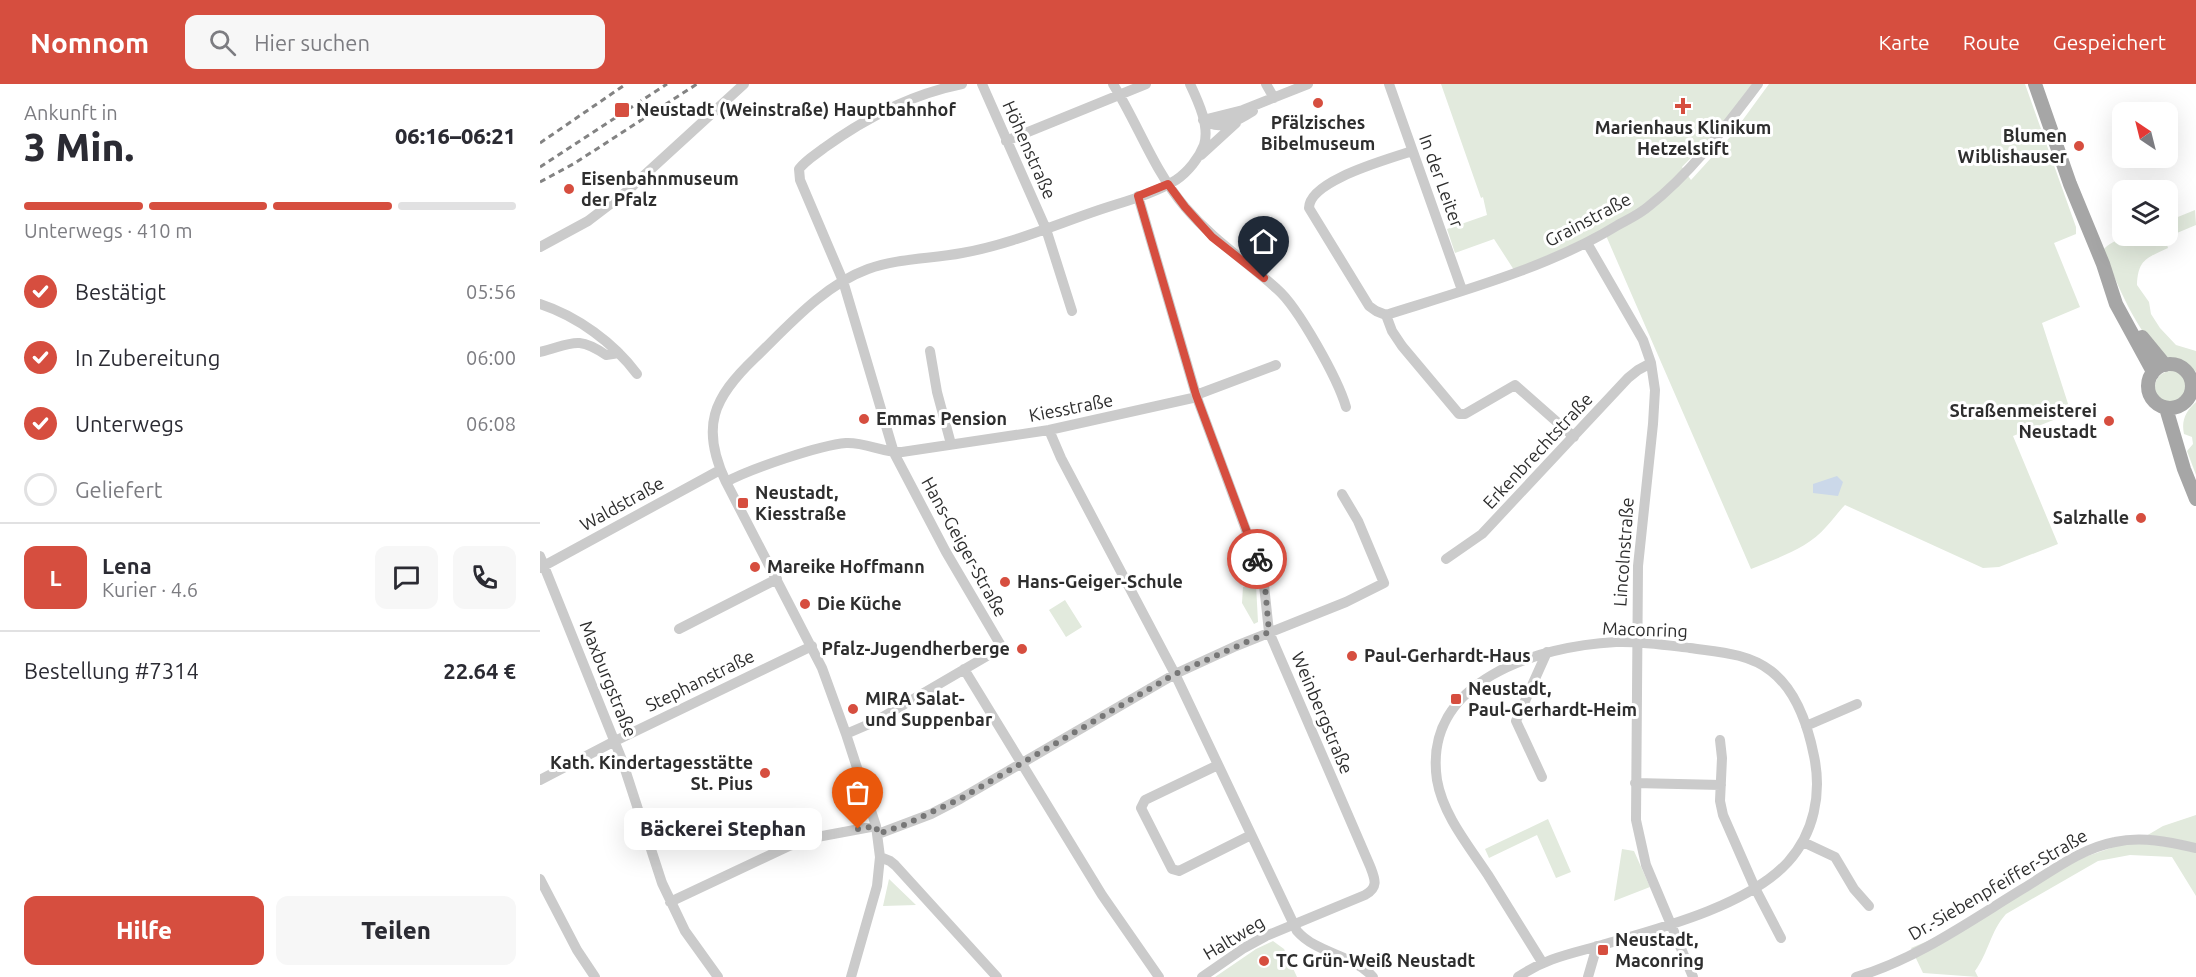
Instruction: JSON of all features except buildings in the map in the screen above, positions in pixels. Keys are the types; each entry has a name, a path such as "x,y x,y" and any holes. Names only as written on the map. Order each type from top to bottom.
{"main road":[{"path":"2035,84 2116,304 2152,370 2148,385 2150,396 2157,404 2172,407 2183,404 2193,388 2184,370 2178,366 2165,365 2152,374"},
{"path":"2103,264 2143,338 2165,365"},
{"path":"2172,407 2177,444 2184,470 2196,499"}],"street":[{"path":"540,247 588,220 626,192 744,84"},
{"path":"843,281 800,180 799,169 831,143 884,112 917,97 962,84"},
{"name":"Höhenstraße","path":"982,84 1046,229 1072,311"},
{"path":"1113,84 1168,184 1185,207 1212,237 1285,296 1340,388 1346,406"},
{"path":"1006,141 1146,84"},
{"path":"1190,84 1203,120 1205,140 1196,159"},
{"path":"1266,84 1274,98"},
{"path":"1203,120 1237,112 1308,84"},
{"name":"In der Leiter","path":"1389,84 1462,290"},
{"name":"Grainstraße","path":"1386,315 1544,262 1587,243 1649,207 1684,174 1724,130 1758,84"},
{"path":"851,977 876,885 880,857 877,830 831,691 812,646 726,482 713,451 712,432 715,415 725,391 734,378 814,303 856,273 880,265 961,254 1046,229 1168,184 1181,176 1239,119 1274,98"},
{"path":"1203,120 1217,126 1239,119"},
{"path":"1412,150 1324,186 1309,201 1309,208 1369,306 1386,315 1392,332 1402,346 1459,414 1465,414 1515,385 1574,437"},
{"name":"Weinbergstraße","path":"1138,196 1197,396 1263,576 1269,632 1376,883 1375,888 1365,895 1293,924"},
{"name":"Lincolnstraße","path":"1587,243 1643,340 1651,363 1654,409 1638,556 1635,783 1638,837 1646,865 1693,977"},
{"name":"Hans-Geiger-Straße","path":"843,281 894,453 946,552 1000,644 999,649 964,669"},
{"path":"540,304 582,324 619,353 638,374"},
{"path":"540,352 580,342 592,345 606,355 619,353"},
{"path":"930,351 937,392 951,444"},
{"name":"Erkenbrechtstraße","path":"1446,559 1482,534 1628,378 1651,363"},
{"path":"1197,396 1276,365"},
{"name":"Kiesstraße","path":"726,482 757,469 834,445 861,444 894,453 1049,430 1197,396"},
{"path":"1049,430 1060,458 1175,674 1293,924"},
{"name":"Waldstraße","path":"542,564 720,470"},
{"path":"670,902 789,846 837,832 877,830 931,814 1022,764 1175,674 1269,632 1346,602 1384,583 1358,521 1342,494"},
{"name":"Maxburgstraße","path":"542,564 615,741 670,902 694,946 718,977"},
{"path":"679,629 777,579"},
{"name":"Maconring","path":"1636,642 1733,654 1773,672 1800,710 1806,726 1818,777 1815,811 1803,842 1794,855 1776,874 1755,888 1707,911 1670,924 1542,962 1447,810 1438,783 1436,758 1441,733 1445,723 1467,692 1496,673 1547,652 1584,645 1636,642"},
{"name":"Stephanstraße","path":"540,780 615,741 812,646"},
{"path":"1542,777 1516,721 1547,652"},
{"path":"846,734 874,722 964,669 1102,895 1159,977"},
{"path":"1806,726 1857,704"},
{"path":"1720,740 1720,801 1723,815 1755,888 1781,938"},
{"path":"1218,765 1145,800 1141,808 1175,871 1251,836"},
{"path":"1635,783 1721,785"},
{"name":"Dr.-Siebenpfeiffer-Straße","path":"1856,977 1897,962 1946,937 2065,862 2089,850 2115,842 2151,839 2196,848"},
{"path":"1803,842 1835,857 1854,889 1869,906"},
{"path":"880,857 895,866 997,977"},
{"path":"540,879 577,950 595,977"},
{"name":"Haltweg","path":"1202,977 1244,948 1293,924 1303,938 1311,944 1360,966 1373,977"},
{"path":"1592,974 1597,946"},
{"path":"1518,977 1542,962"}],"shaded area":[{"path":"1441,84 1752,84 1721,127 1682,167 1691,180 1731,136 1769,84 2025,84 2076,227 2076,234 2054,243 2080,307 2042,323 2071,413 2013,436 2058,544 1999,567 1983,568 1845,505 1810,541 1751,569 1604,231 1514,270 1494,239 1455,253 1447,229 1487,215 1483,197 1481,198"},
{"path":"2195,210 2196,225 2178,233 2178,217"},
{"path":"2109,245 2167,246 2168,248 2145,260 2139,270 2137,285 2149,302 2151,314 2160,328 2176,345 2196,351 2196,372 2186,364 2160,352 2142,330 2127,304 2103,250"},
{"path":"2171,371 2183,375 2187,387 2183,399 2171,403 2159,399 2155,387 2159,375"},
{"path":"2196,402 2196,475 2187,451 2193,444 2192,437 2184,434 2183,424 2187,412"},
{"path":"1256,585 1258,622 1254,624 1242,603 1243,587"},
{"path":"1065,600 1082,627 1066,637 1049,610"},
{"path":"2196,815 2196,896 2172,857 2130,855 2098,861 2006,914 1996,928 1984,957 1975,971 1978,977 1923,973 1911,948 1980,919 2070,862 2146,836 2163,826"},
{"path":"1548,819 1571,872 1556,878 1537,835 1489,858 1485,849"},
{"path":"1622,849 1634,851 1650,887 1614,901"},
{"path":"889,879 916,905 883,906"},
{"name":"TC Grün-Weiß Neustadt","path":"1273,941 1284,949 1297,977 1215,977 1256,949"}],"water":[{"path":"1837,476 1843,482 1838,496 1813,493 1813,484"}],"railway":[{"path":"540,143 626,84"},
{"path":"540,167 667,84"},
{"path":"540,182 575,163 697,84"}],"way so far":[{"path":"858,829 876,826 878,834 931,814 1022,764 1100,716 1175,674 1269,632 1265,586 1257,559"}],"place":[{"name":"Pfälzisches Bibelmuseum","path":"1318,103"},
{"name":"Marienhaus Klinikum Hetzelstift","path":"1683,106"},
{"name":"Neustadt (Weinstraße) Hauptbahnhof","path":"622,110"},
{"name":"Blumen Wiblishauser","path":"2079,146"},
{"name":"Eisenbahnmuseum der Pfalz","path":"569,189"},
{"name":"Emmas Pension","path":"864,419"},
{"name":"Straßenmeisterei Neustadt","path":"2109,421"},
{"name":"Neustadt, Kiesstraße","path":"743,503"},
{"name":"Salzhalle","path":"2141,518"},
{"name":"Mareike Hoffmann","path":"755,567"},
{"name":"Hans-Geiger-Schule","path":"1005,582"},
{"name":"Die Küche","path":"805,604"},
{"name":"Pfalz-Jugendherberge","path":"1022,649"},
{"name":"Paul-Gerhardt-Haus","path":"1352,656"},
{"name":"Neustadt, Paul-Gerhardt-Heim","path":"1456,699"},
{"name":"MIRA Salat- und Suppenbar","path":"853,709"},
{"name":"Kath. Kindertagesstätte St. Pius","path":"765,773"},
{"name":"Bäckerei Stephan","path":"858,829"},
{"name":"Neustadt, Maconring","path":"1603,950"},
{"name":"TC Grün-Weiß Neustadt","path":"1264,961"}],"route":[{"path":"1257,559 1196,395 1138,196 1168,184 1212,237 1264,278"}]}
